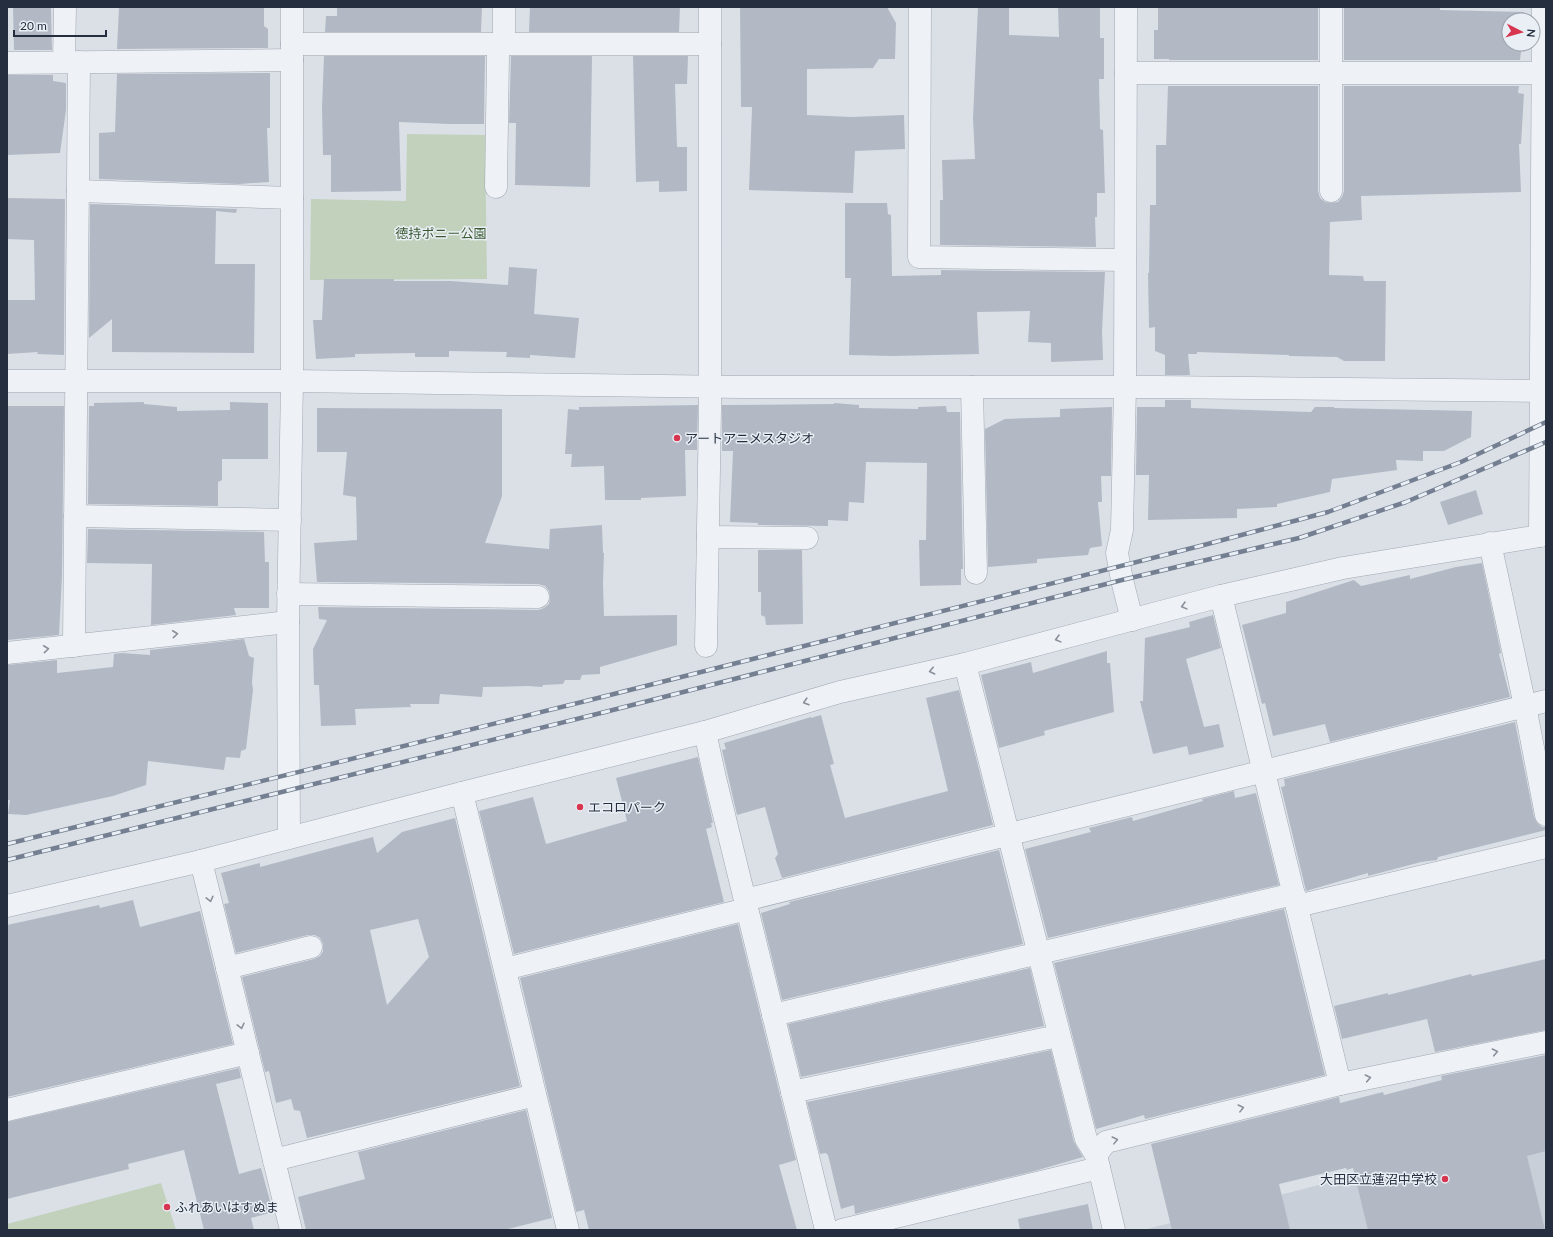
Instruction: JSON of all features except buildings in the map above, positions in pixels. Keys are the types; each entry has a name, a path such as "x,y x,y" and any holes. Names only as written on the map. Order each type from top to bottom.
{"street":[{"path":"64,7 72,62 78,191 74,646"},
{"path":"289,837 288,594 292,381 292,7"},
{"path":"496,187 498,55 504,34 504,7"},
{"path":"706,646 710,386 710,7"},
{"path":"920,7 919,257 1125,260"},
{"path":"1126,7 1122,530 1117,553 1132,620"},
{"path":"1331,7 1331,191"},
{"path":"7,906 201,862 289,837 705,732 840,692 965,664 1221,596 1343,568 1543,535 1543,7"},
{"path":"7,63 72,62 501,44 710,44"},
{"path":"1126,73 1543,73"},
{"path":"78,191 292,198"},
{"path":"7,381 292,381 710,386 1124,387 1544,391"},
{"path":"972,387 976,573"},
{"path":"75,516 290,520"},
{"path":"708,537 807,538"},
{"path":"1490,543 1536,703 1546,815"},
{"path":"288,594 538,597"},
{"path":"1221,596 1340,1084"},
{"path":"7,653 288,622"},
{"path":"965,664 1058,1036 1086,1140 1097,1161 1114,1230"},
{"path":"505,969 1008,834 1536,703"},
{"path":"705,732 826,1230"},
{"path":"462,793 535,1095 563,1229"},
{"path":"773,1015 1038,954 1546,847"},
{"path":"201,862 291,1230"},
{"path":"227,968 311,947"},
{"path":"792,1092 1058,1036"},
{"path":"842,1230 1097,1161 1106,1142 1340,1084 1546,1042"},
{"path":"7,1110 248,1053"},
{"path":"274,1160 535,1095"}],"shaded area":[{"name":"大田区立蓮沼中学校","path":"1546,1127 1546,1230 1143,1230"}],"green space":[{"name":"徳持ポニー公園","path":"407,134 485,135 487,279 310,280 311,199 406,201"},
{"path":"161,1183 176,1230 7,1230 7,1224"}],"railway":[{"path":"7,844 602,697 1200,546 1328,512 1461,462 1546,422"},
{"path":"7,860 605,712 1122,580 1299,538 1406,502 1546,442"}],"place":[{"name":"アートアニメスタジオ","path":"677,438"},
{"name":"エコロパーク","path":"580,807"},
{"name":"大田区立蓮沼中学校","path":"1445,1179"},
{"name":"ふれあいはすぬま","path":"167,1207"}]}
